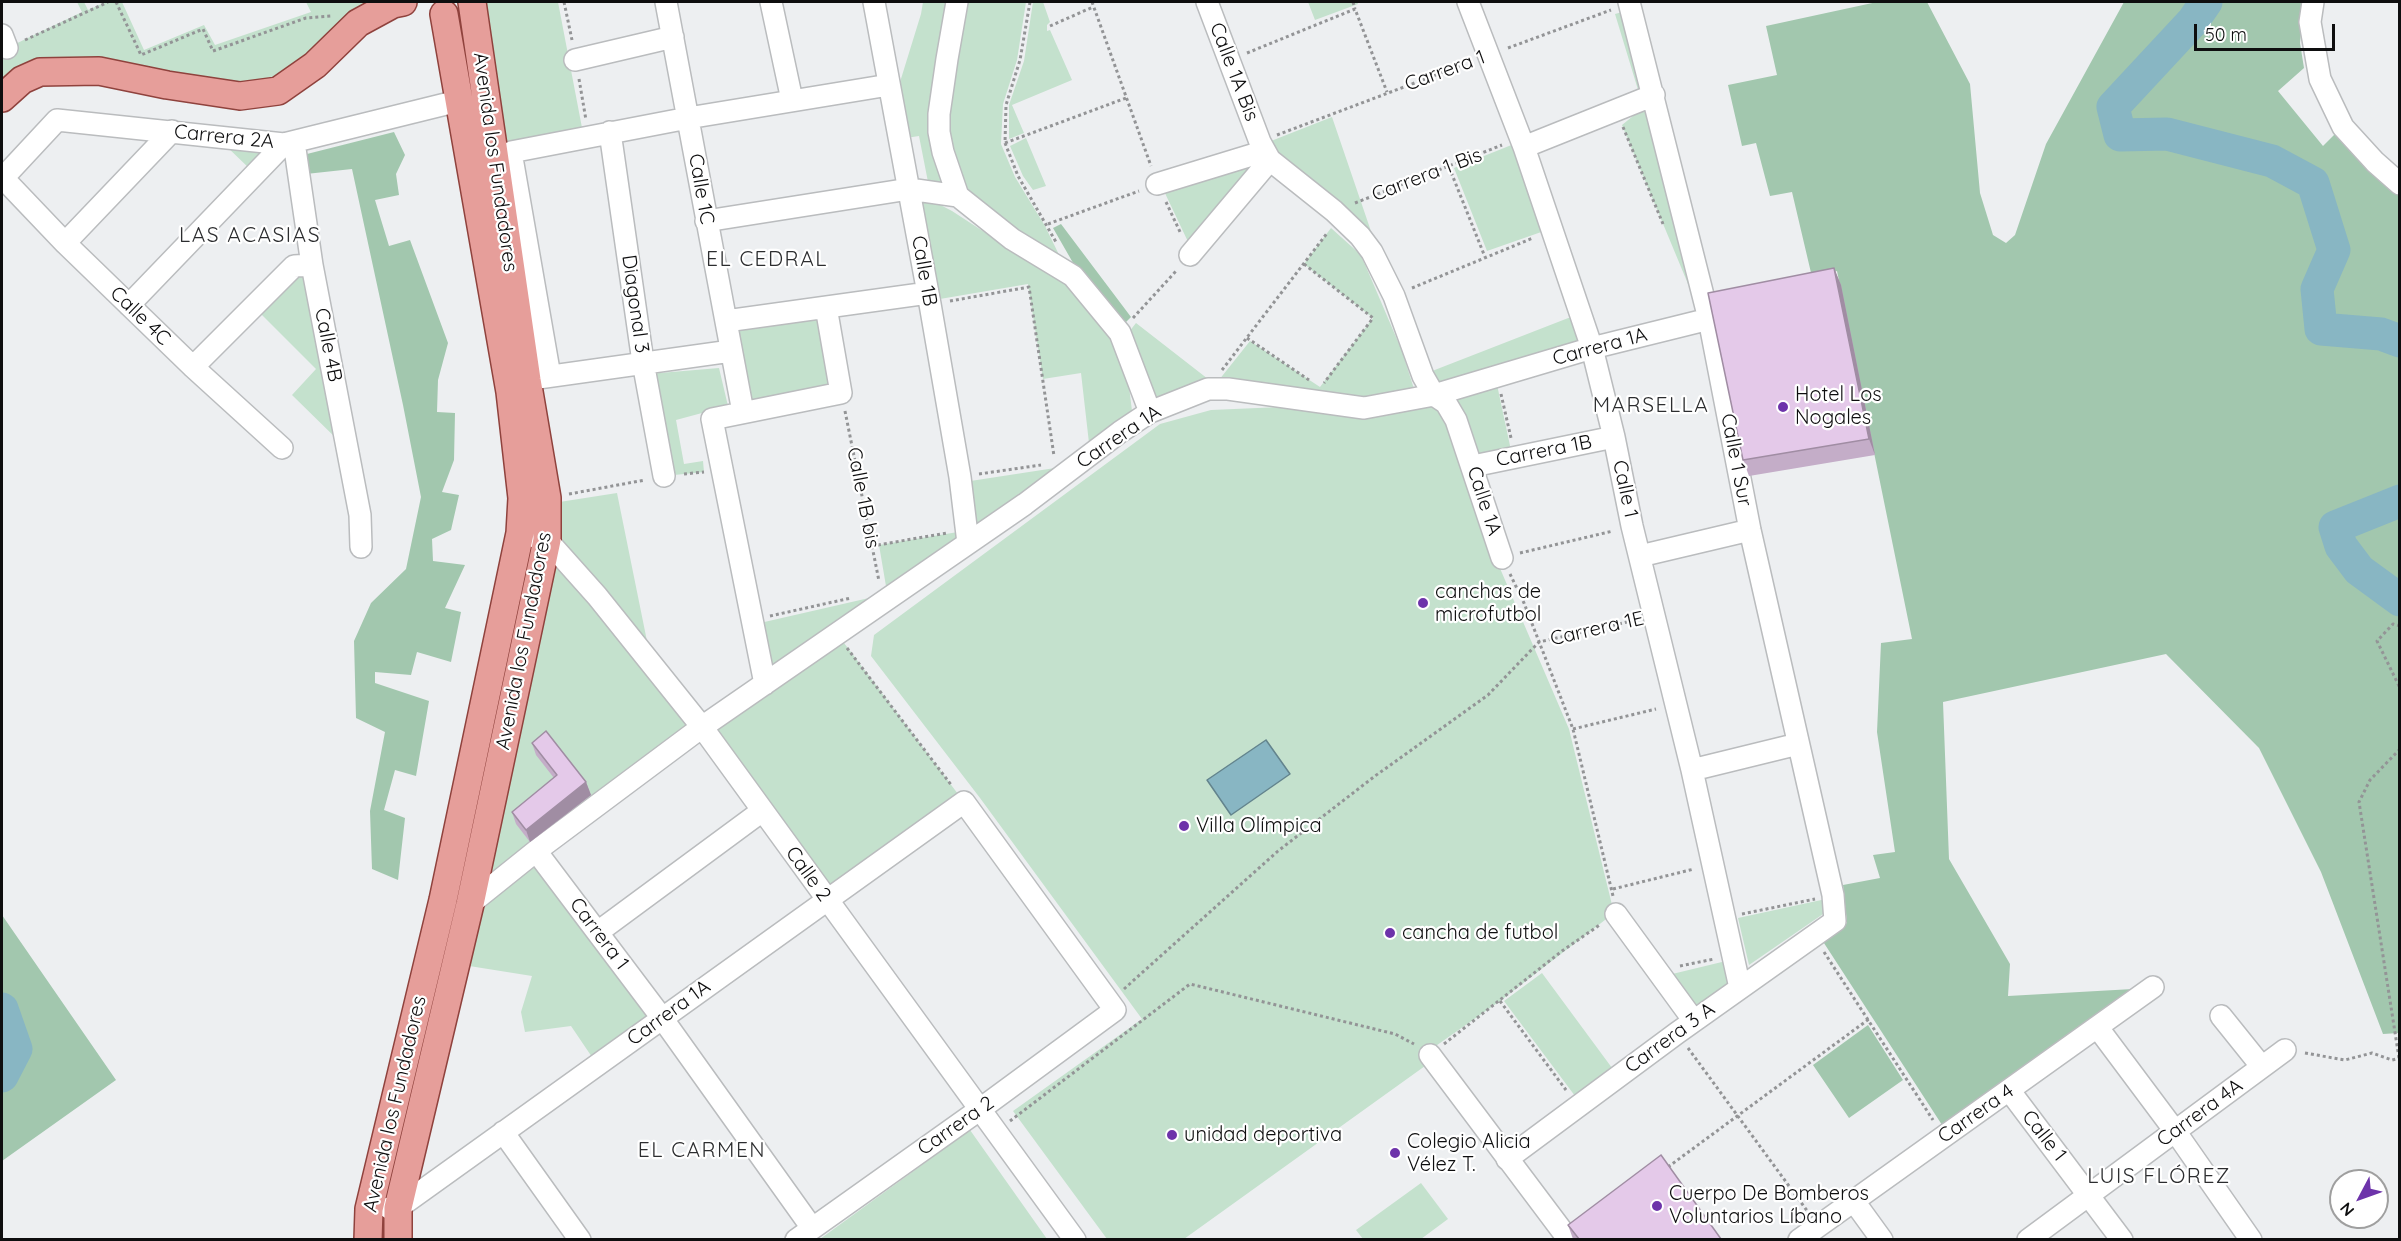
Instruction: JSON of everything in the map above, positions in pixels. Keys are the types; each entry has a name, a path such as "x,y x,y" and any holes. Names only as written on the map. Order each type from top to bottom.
{"main road":[{"path":"2,98 22,80 40,72 99,71 167,85 240,96 278,91 315,65 358,23 393,4 403,2"},
{"path":"428,5 460,12 471,2"},
{"name":"Avenida los Fundadores","path":"398,1239 398,1208 470,904 547,540 548,498 539,378 471,2"},
{"name":"Avenida los Fundadores","path":"368,1239 369,1209 443,900 520,532 522,498 510,392 458,101 428,5"}],"street":[{"name":"Calle 1C","path":"666,2 743,412"},
{"path":"771,2 792,100"},
{"name":"Calle 1B","path":"874,2 929,299 960,477 967,536"},
{"path":"957,2 940,103 939,132 943,152 958,196"},
{"name":"Calle 1A Bis","path":"1207,2 1265,151"},
{"name":"Calle 1","path":"1468,2 1522,142 1592,348 1614,437 1632,526 1692,770 1740,988"},
{"name":"Calle 1 Sur","path":"1630,2 1708,319 1750,530 1833,895 1835,921"},
{"path":"2313,2 2310,22 2320,79 2343,127 2375,162 2400,184"},
{"path":"576,60 673,38"},
{"path":"731,351 539,378 511,152 688,118 889,85"},
{"path":"1522,142 1654,95"},
{"name":"Carrera 2A","path":"3,178 57,120 289,143 458,101"},
{"path":"65,243 172,131"},
{"name":"Diagonal 3","path":"610,132 643,362 664,477"},
{"path":"129,305 289,143"},
{"name":"Calle 4B","path":"289,143 360,515 361,548"},
{"path":"1157,184 1265,151"},
{"path":"1190,255 1265,151"},
{"name":"Calle 1A","path":"1265,151 1337,214 1360,236 1372,252 1394,296 1423,376 1434,395 1446,403 1456,420 1502,558"},
{"name":"Calle 4C","path":"3,178 65,243 192,367 282,448"},
{"path":"706,221 909,189 958,196 1012,239 1073,276 1120,333 1150,412"},
{"path":"192,367 294,266 312,265"},
{"path":"726,321 826,307 929,299"},
{"path":"765,684 724,469 712,419 841,393 826,307"},
{"name":"Carrera 1A","path":"702,727 884,603 967,536 1025,504 1150,412 1208,389 1239,390 1364,408 1434,395 1592,348 1708,319"},
{"name":"Carrera 1B","path":"1473,466 1614,437"},
{"path":"1640,556 1750,530"},
{"path":"520,532 547,540"},
{"name":"Calle 2","path":"547,540 597,596 702,727 1075,1239"},
{"path":"470,904 536,851 702,727"},
{"path":"1692,770 1798,744"},
{"path":"964,802 1112,1006"},
{"name":"Carrera 1A","path":"398,1208 964,802"},
{"path":"598,932 762,811"},
{"name":"Carrera 1","path":"536,851 662,1018 804,1234"},
{"path":"1616,914 1658,971 1685,1027"},
{"name":"Carrera 3 A","path":"1507,1158 1685,1027 1835,921"},
{"name":"Carrera 4","path":"1799,1239 2153,987"},
{"name":"Carrera 2","path":"804,1234 979,1110 1112,1006"},
{"path":"2221,1016 2262,1067"},
{"path":"2098,1028 2175,1131 2251,1239"},
{"name":"Carrera 4A","path":"2028,1239 2285,1050"},
{"path":"1430,1055 1569,1239"},
{"name":"Calle 1","path":"2009,1090 2122,1239"},
{"path":"503,1132 580,1239"},
{"path":"1853,1200 1882,1239"},
{"path":"369,1209 398,1208"}],"path":[{"path":"4,42 108,2"},
{"path":"116,2 141,55 204,29 213,51 306,18 344,15 358,23"},
{"path":"1030,2 1020,60 1006,105 1005,143 1018,176 1048,224 1058,245"},
{"path":"1092,2 1157,184 1190,255 1120,333"},
{"path":"1353,2 1387,92"},
{"name":"Carrera 1","path":"1265,151 1387,92 1630,2"},
{"path":"1050,26 1094,7"},
{"path":"1229,60 1355,9"},
{"path":"1005,143 1127,97"},
{"path":"1614,111 1667,233"},
{"name":"Carrera 1 Bis","path":"1337,214 1449,167 1522,142"},
{"path":"1449,167 1485,257"},
{"path":"1048,224 1157,184"},
{"path":"1208,389 1305,264 1337,214"},
{"path":"1394,296 1551,231"},
{"path":"1305,264 1373,318 1320,387"},
{"path":"929,299 1029,287 1055,463"},
{"path":"1247,338 1310,380"},
{"path":"1497,376 1515,457"},
{"name":"Calle 1B bis","path":"841,393 884,603"},
{"path":"960,477 1045,465"},
{"path":"548,498 664,477 724,469"},
{"path":"1502,558 1632,526"},
{"path":"872,546 967,536"},
{"name":"Calle 1A","path":"1502,558 1539,642 1573,729 1616,914"},
{"path":"753,619 858,597"},
{"name":"Carrera 1E","path":"1539,642 1655,616"},
{"path":"2400,626 2393,624 2377,641 2400,688"},
{"path":"838,636 964,802"},
{"path":"1112,1006 1278,851 1375,776 1488,695 1539,642"},
{"path":"1573,729 1675,704"},
{"path":"2285,1050 2345,1060 2372,1053 2392,1060 2399,1058 2359,802 2370,780 2400,749"},
{"path":"1612,889 1713,864"},
{"path":"1725,918 1833,895"},
{"path":"996,1130 1190,984 1395,1034 1430,1055 1562,951 1616,914"},
{"path":"1813,935 1944,1137"},
{"path":"1658,971 1734,955"},
{"path":"1500,1001 1578,1106"},
{"path":"1663,1171 1869,1019"},
{"path":"1685,1027 1738,1115 1818,1225"}],"green space":[{"path":"77,2 84,2 88,10 106,2 122,2 144,50 204,25 215,45 311,12 306,2 366,2 368,6 277,87 100,67 2,93 2,36 7,48 82,12"},
{"path":"481,2 558,2 583,133 502,148"},
{"path":"923,2 952,2 935,134 953,190 929,187 919,136 906,138 896,95"},
{"path":"962,2 1026,2 1017,60 1003,104 1001,144 1015,177 1045,226 1064,265 963,194 944,133"},
{"path":"1033,2 1043,2 1050,22 1047,25 1047,31 1050,30 1072,80 1012,105 1024,133 1009,139 1009,105 1024,61"},
{"path":"1308,2 1357,2 1358,4 1315,20"},
{"path":"1877,2 1927,2 1970,84 1980,193 1993,235 2006,243 2015,235 2046,144 2124,2 2304,2 2300,43 2304,68 2278,91 2323,146 2341,128 2399,194 2399,1033 2383,1034 2321,872 2259,748 2166,654 1943,702 1949,859 2010,964 2008,996 2133,989 1944,1128 1822,940 1847,923 1843,885 1880,878 1873,855 1895,852 1877,732 1881,643 1912,639 1837,271 1812,277 1792,192 1770,196 1756,143 1742,146 1728,85 1777,75 1766,26"},
{"path":"1626,11 1647,90 1639,93 1615,14"},
{"path":"1649,103 1698,308 1622,125"},
{"path":"1332,117 1375,243 1266,143"},
{"path":"394,132 405,155 396,174 399,195 375,200 389,246 410,240 448,343 438,380 437,412 455,413 454,460 442,492 459,495 451,530 432,539 433,561 465,565 445,608 461,612 451,662 417,652 411,675 375,672 375,683 429,701 416,776 395,770 384,810 405,818 398,880 372,869 370,811 385,732 356,718 354,641 371,603 406,569 421,497 352,169 306,174 303,155"},
{"path":"1026,138 1046,186 1033,190 1023,176 1010,146"},
{"path":"1519,142 1547,230 1487,251 1454,168"},
{"path":"224,144 274,147 251,170"},
{"path":"1264,155 1191,248 1163,189"},
{"path":"914,194 952,211 1012,250 1067,281 1107,332 1128,378 1132,411 1118,424 1089,443 1081,373 1043,379 1028,284 934,300"},
{"path":"1061,224 1131,317 1122,326 1076,268 1053,228"},
{"path":"1331,228 1361,255 1402,351 1415,392 1367,403 1215,385 1250,341 1320,387 1373,318 1304,264"},
{"path":"310,268 343,445 292,395 316,369 255,308 276,287"},
{"path":"825,311 837,385 746,403 733,324"},
{"path":"1576,315 1586,345 1437,390 1427,373"},
{"path":"1136,323 1208,379 1154,406 1125,337"},
{"path":"719,368 728,406 676,420 684,464 703,461 704,472 664,476 648,374"},
{"path":"1496,380 1512,455 1475,463 1448,402"},
{"path":"1432,404 1448,413 1496,559 1569,729 1614,913 1500,1001 1430,1050 1425,1066 1184,1239 1107,1239 1013,1111 1142,1019 980,798 871,656 874,635 1160,424 1211,410 1281,407 1363,419"},
{"path":"1055,468 972,531 964,482"},
{"path":"617,493 649,651 553,538 553,503"},
{"path":"958,532 960,541 887,592 879,545"},
{"path":"563,564 694,728 483,887 548,568"},
{"path":"869,598 771,673 760,623"},
{"path":"841,639 958,794 828,888 713,731"},
{"path":"535,860 653,1017 594,1060 571,1026 525,1032 521,1012 532,976 463,965 474,906"},
{"path":"1826,899 1826,912 1749,965 1738,918"},
{"path":"2,915 116,1080 2,1161"},
{"path":"1726,961 1731,983 1690,1010 1664,976"},
{"path":"1542,973 1615,1072 1578,1100 1504,1001"},
{"path":"1868,1025 1903,1080 1849,1118 1813,1065"},
{"path":"970,1130 1047,1239 820,1239"},
{"path":"1421,1183 1448,1219 1421,1239 1363,1239 1356,1230"}],"water":[{"path":"1266,740 1290,774 1231,815 1207,780"}],"building":[{"path":"1834,268 1869,439 1743,460 1708,293"},
{"path":"546,731 586,782 526,830 512,812 557,775 532,743"},
{"name":"Cuerpo De Bomberos Voluntarios Líbano","path":"1661,1155 1721,1239 1579,1239 1568,1225"}],"waterway":[{"path":"2206,2 2193,21 2113,107 2120,135 2167,134 2272,161 2313,183 2334,250 2317,289 2321,329 2381,334 2400,341"},
{"path":"2400,501 2335,527 2341,546 2359,570 2400,600"},
{"path":"2,1009 16,1049 2,1076"}],"place":[{"name":"Hotel Los Nogales","path":"1783,407"},
{"name":"canchas de microfutbol","path":"1423,603"},
{"name":"Villa Olímpica","path":"1184,826"},
{"name":"cancha de futbol","path":"1390,933"},
{"name":"unidad deportiva","path":"1172,1135"},
{"name":"Colegio Alicia Vélez T.","path":"1395,1153"},
{"name":"Cuerpo De Bomberos Voluntarios Líbano","path":"1657,1206"}],"district":[{"name":"LAS ACASIAS","path":"250,236"},
{"name":"EL CEDRAL","path":"767,260"},
{"name":"MARSELLA","path":"1651,406"},
{"name":"EL CARMEN","path":"702,1151"},
{"name":"LUIS FLÓREZ","path":"2159,1177"}]}
